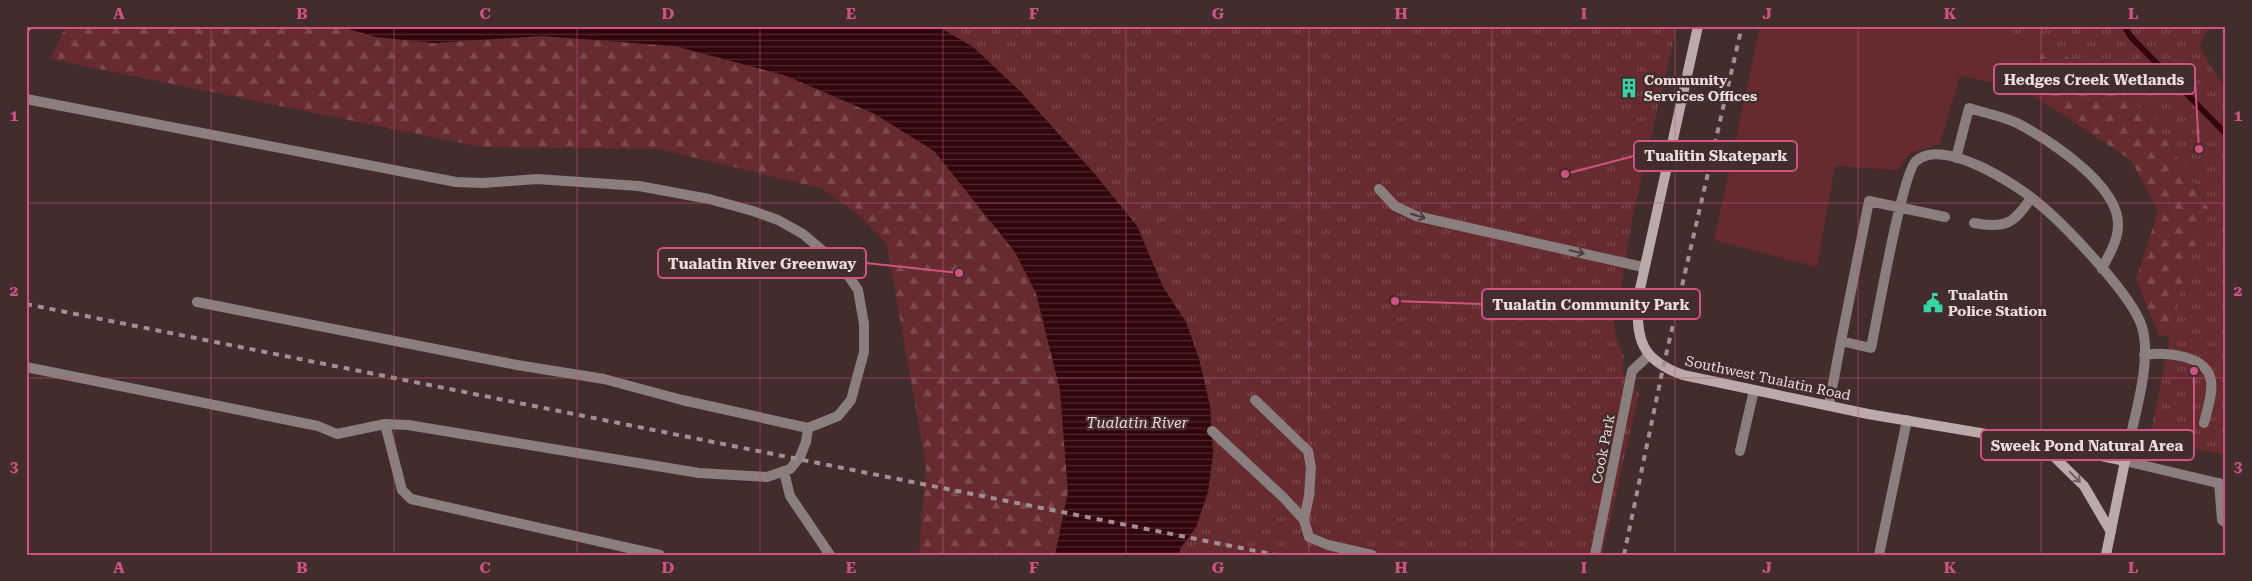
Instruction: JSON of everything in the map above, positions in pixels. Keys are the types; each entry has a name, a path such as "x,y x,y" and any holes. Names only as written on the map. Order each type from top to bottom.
{"main road":[{"path":"1649,355 1642,341 1637,318 1643,267 1698,26"},
{"name":"Southwest Tualatin Road","path":"1649,355 1663,368 1754,390 1907,420 2040,443 2125,461"},
{"path":"2040,443 2084,486 2111,532"},
{"path":"2106,555 2125,461"}],"street":[{"path":"26,99 456,182 483,183 538,179 639,186 709,199 778,220 803,234 843,268 858,290 864,324 864,352 851,400 838,416 808,428 682,400 604,378 517,365 197,302"},
{"path":"1956,158 1969,108 2015,123 2059,148 2087,172 2113,203 2118,226 2116,238 2102,270"},
{"path":"1841,342 1871,348 1905,181 1910,168 1916,160 1927,155 1941,154 1956,158 2002,178 2031,198 2065,229 2124,294 2139,317 2143,329 2144,370 2125,461 2222,484 2222,520 2226,522"},
{"path":"1379,189 1395,206 1416,216 1643,267"},
{"path":"1974,223 2000,226 2011,223 2031,198"},
{"path":"1829,405 1869,202 1945,217"},
{"path":"2144,355 2167,353 2186,358 2198,364 2208,373 2211,385 2204,423"},
{"name":"Cook Park","path":"1595,555 1632,371 1649,355"},
{"path":"26,367 318,426 337,434 384,424 408,424 699,473 767,477 784,472 790,469 800,458 806,442 808,428"},
{"path":"1740,451 1754,390"},
{"path":"1255,400 1297,438 1308,451 1311,468 1309,496 1304,520"},
{"path":"1879,555 1907,420"},
{"path":"384,424 402,490 411,500 660,555"},
{"path":"1212,431 1284,498 1304,520 1309,537 1328,545 1372,555"},
{"path":"784,472 790,496 830,555"}],"green space":[{"path":"66,26 338,26 376,37 434,43 542,36 675,46 784,75 875,114 934,151 1015,252 1036,293 1060,390 1068,492 1055,555 919,555 926,466 887,245 863,219 823,189 659,149 481,147 50,59"},
{"path":"937,26 1677,26 1633,214 1621,287 1613,316 1616,336 1624,357 1622,372 1639,394 1602,555 1179,555 1180,549 1196,527 1208,492 1213,455 1210,405 1199,359 1186,322 1163,287 1137,226 1093,172 1020,91 973,47"},
{"path":"1760,26 1986,26 2048,43 2023,89 1960,76 1940,144 1910,153 1898,170 1835,166 1817,267 1714,240"},
{"path":"1986,26 2210,26 2199,46 2226,91 2226,455 2162,442 2156,439 2152,427 2182,289 2199,236 2210,210 2153,117 2048,43"},
{"path":"2048,43 2153,117 2210,211 2226,338 2159,336 2136,280 2158,211 2131,160 2023,89"}],"water":[{"name":"Tualatin River","path":"338,26 937,26 973,47 1020,91 1093,172 1137,226 1163,287 1186,322 1199,359 1210,406 1213,455 1208,492 1196,527 1180,549 1179,555 1055,555 1068,492 1060,390 1036,293 1015,252 934,151 875,114 784,75 675,46 542,36 434,43 376,37"}],"waterway":[{"path":"2124,26 2131,37 2226,134"}],"railway":[{"path":"1624,555 1663,368 1742,26"},
{"path":"26,304 1276,555"}],"place":[{"name":"Community Services Offices","path":"1629,88"},
{"name":"Hedges Creek Wetlands","path":"2199,149"},
{"name":"Tualitin Skatepark","path":"1565,174"},
{"name":"Tualatin River Greenway","path":"959,273"},
{"name":"Tualatin Community Park","path":"1395,301"},
{"name":"Tualatin Police Station","path":"1933,303"},
{"name":"Sweek Pond Natural Area","path":"2194,371"}]}
